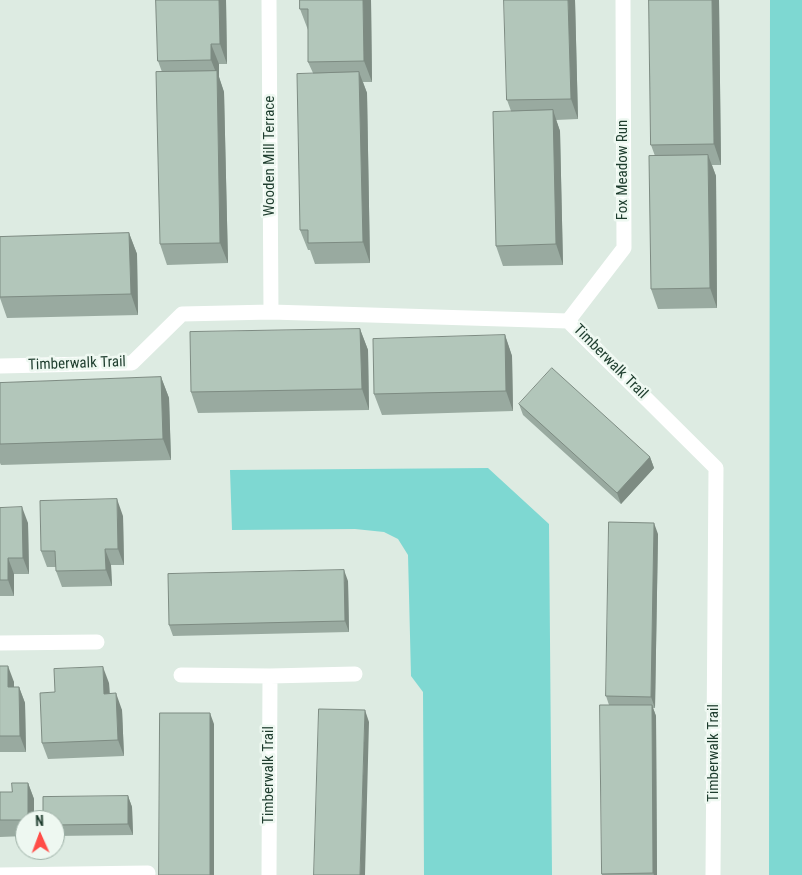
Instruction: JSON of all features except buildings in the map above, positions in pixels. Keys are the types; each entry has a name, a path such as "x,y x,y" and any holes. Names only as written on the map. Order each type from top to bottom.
{"street":[{"name":"Wooden Mill Terrace","path":"269,0 271,312"},
{"name":"Fox Meadow Run","path":"568,321 624,248 623,0"},
{"name":"Timberwalk Trail","path":"0,366 132,363 182,314 271,312 568,321 716,468 713,875"},
{"path":"0,643 97,642"},
{"path":"181,675 270,676 355,674"},
{"name":"Timberwalk Trail","path":"269,875 270,676"},
{"path":"0,875 148,873"}],"water":[{"path":"770,0 802,0 802,875 769,875"},
{"path":"488,468 549,524 552,875 424,875 423,692 411,676 408,555 398,539 384,532 355,529 232,530 230,470"}]}
